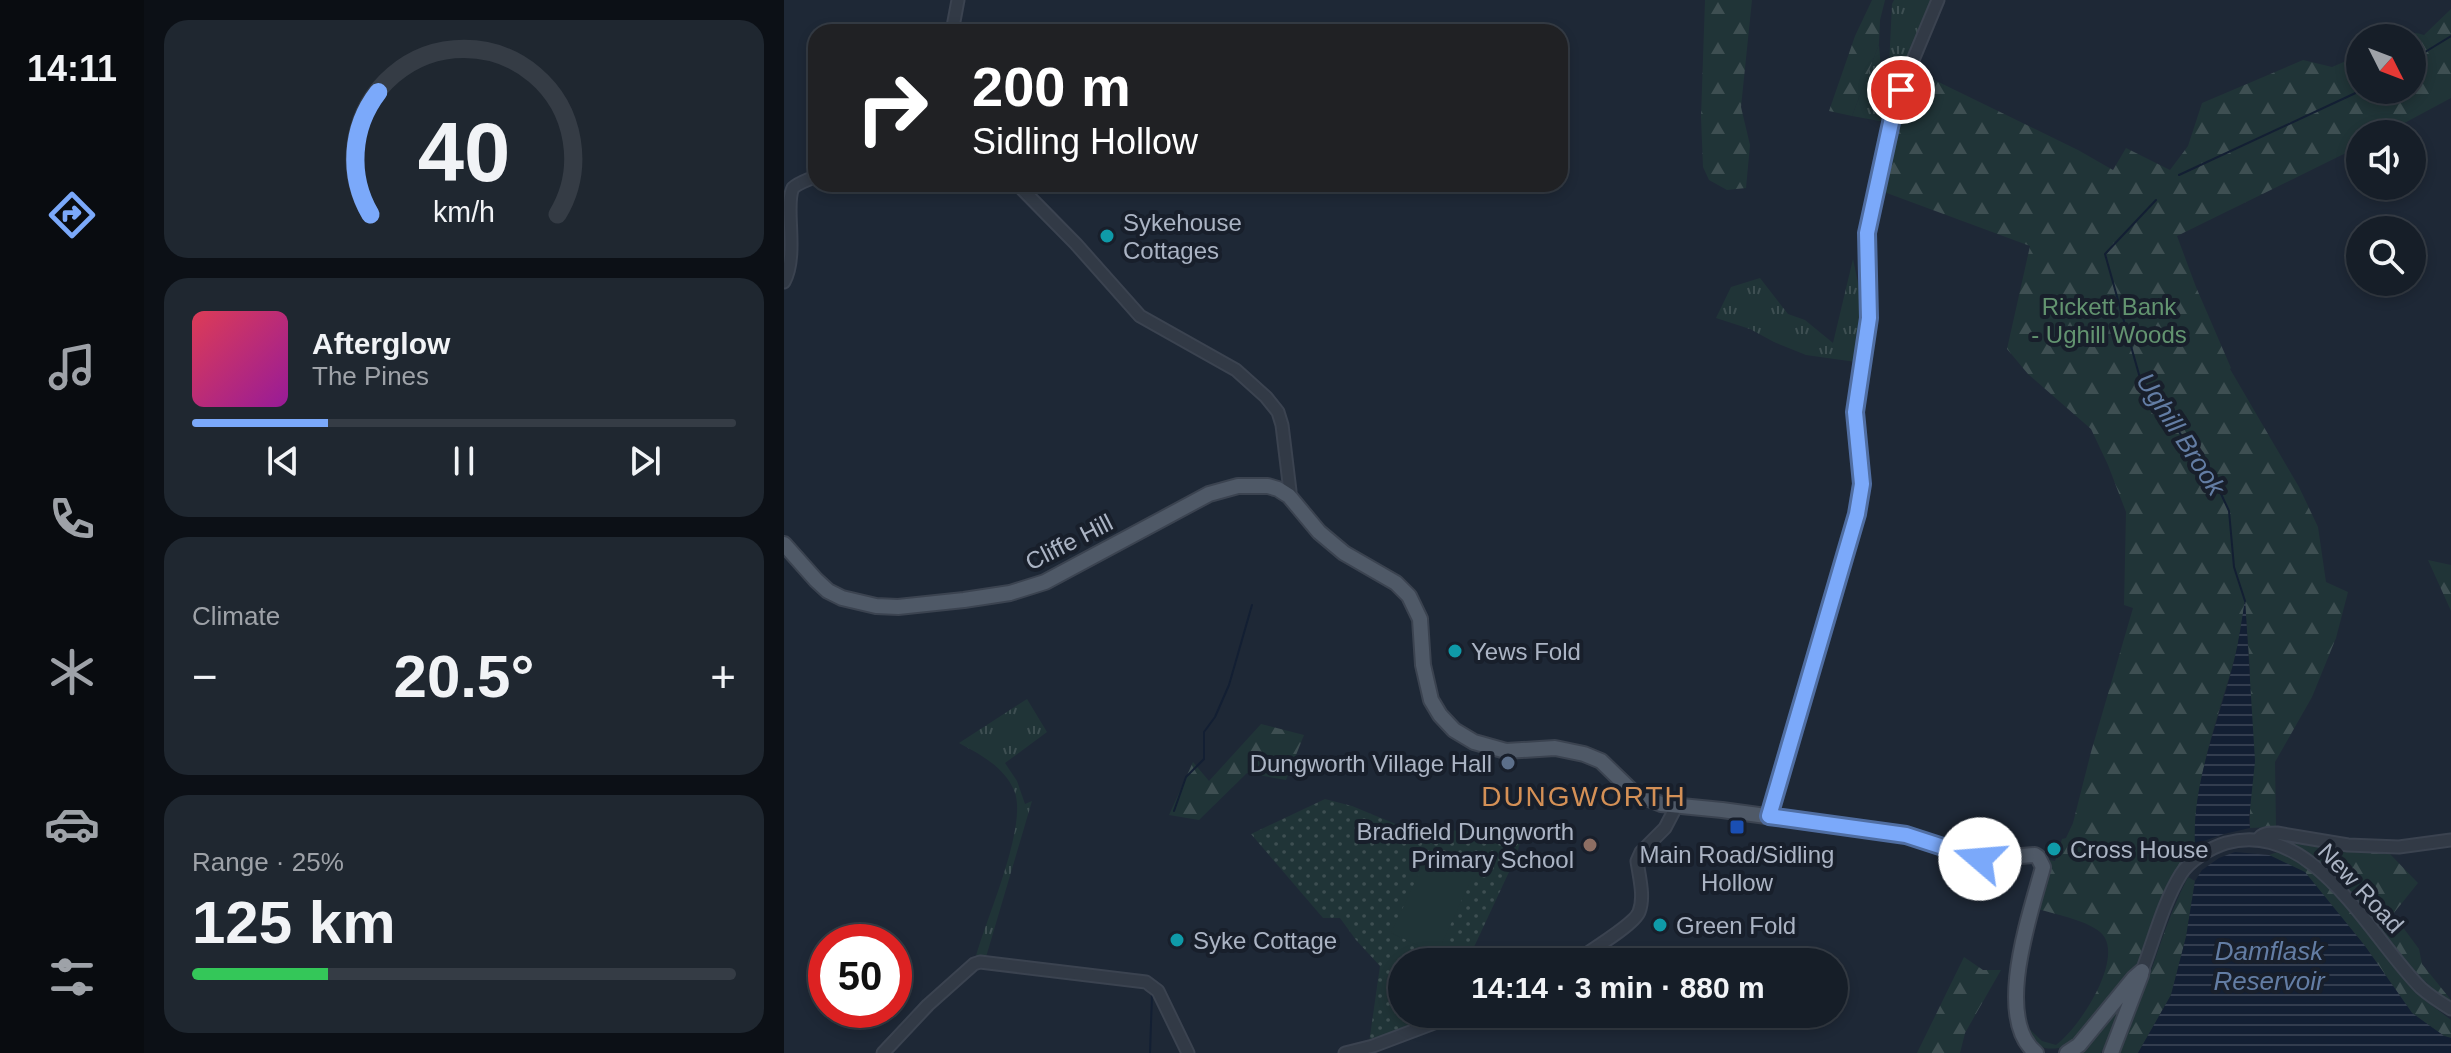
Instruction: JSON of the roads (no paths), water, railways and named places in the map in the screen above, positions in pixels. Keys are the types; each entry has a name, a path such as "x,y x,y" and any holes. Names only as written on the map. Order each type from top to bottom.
{"main road":[{"name":"Cliffe Hill","path":"784,544 809,574 835,595 876,606 923,605 1010,593 1045,582 1184,506 1219,491 1259,485 1278,489 1289,496"},
{"path":"1289,496 1310,523 1336,547 1358,563 1396,583 1409,596 1419,613 1423,665 1431,700 1454,730 1474,742 1495,749 1564,749 1584,754 1601,761 1638,796 1661,804 1906,835 1980,859 2035,855 2041,859 2043,867 2021,953 2016,1000 2023,1039 2036,1053"},
{"path":"2067,1053 2079,1045 2142,971"},
{"name":"New Road","path":"2111,1053 2142,971"}],"street":[{"path":"954,24 958,0"},
{"path":"1769,816 1857,514 1862,484 1855,412 1869,318 1867,233 1892,118 1938,0"},
{"path":"784,282 791,264 787,198 796,185 808,180"},
{"path":"1025,192 1140,316 1236,370 1266,397 1278,412 1282,425 1289,496"},
{"path":"1595,948 1636,917 1641,902 1637,861 1641,852 1665,828 1677,805"},
{"path":"2258,840 2261,836 2277,833 2348,845 2399,847 2451,840"},
{"name":"New Road","path":"2142,971 2185,869 2216,846 2238,840 2258,840 2285,847 2306,858 2338,889 2423,989 2451,1009"},
{"path":"883,1053 936,997 980,962 1146,982 1158,991 1188,1053"},
{"path":"1345,1053 1421,1028"}],"water":[{"path":"2245,599 2255,761 2250,828 2195,844 2202,775 2234,661"},
{"name":"Damflask Reservoir","path":"2235,852 2269,855 2305,872 2365,946 2412,1013 2451,1038 2451,1053 2138,1053 2171,995 2186,937 2195,881 2202,870"}],"waterway":[{"name":"Ughill Brook","path":"2426,51 2451,36"},
{"name":"Ughill Brook","path":"2179,175 2346,97"},
{"name":"Ughill Brook","path":"2156,200 2105,254 2140,378 2216,483 2229,511 2234,567 2245,601"},
{"path":"1174,811 1186,777 1204,759 1204,732 1215,717 1229,685 1252,605"},
{"path":"1150,1053 1152,994"}],"place":[{"name":"Sykehouse Cottages","path":"1107,236"},
{"name":"Yews Fold","path":"1455,651"},
{"name":"Dungworth Village Hall","path":"1508,763"},
{"name":"Main Road/Sidling Hollow","path":"1737,827"},
{"name":"Bradfield Dungworth Primary School","path":"1590,845"},
{"name":"Cross House","path":"2054,849"},
{"name":"Green Fold","path":"1660,925"},
{"name":"Syke Cottage","path":"1177,940"}],"district":[{"name":"DUNGWORTH","path":"1584,796"}],"park label":[{"name":"Rickett Bank - Ughill Woods","path":"2109,320"}]}
